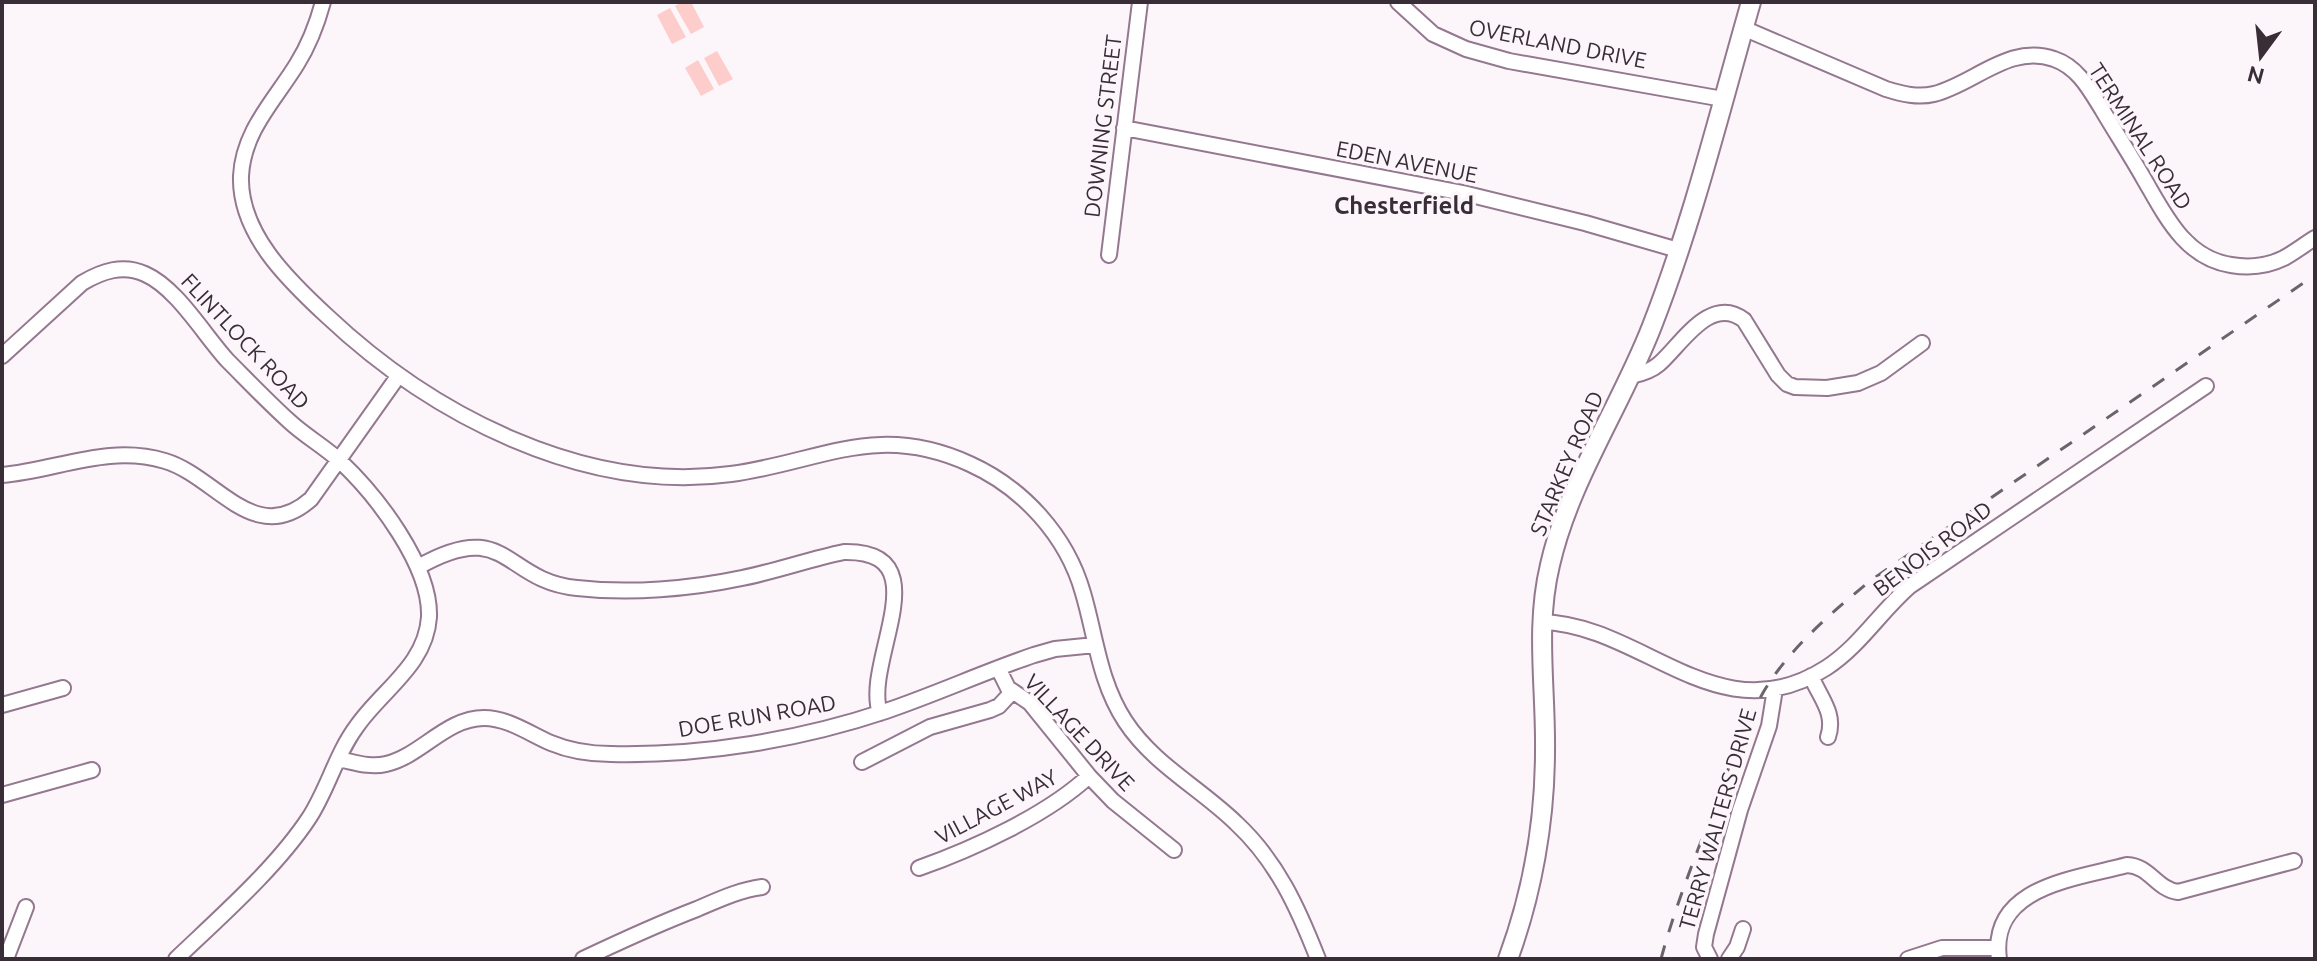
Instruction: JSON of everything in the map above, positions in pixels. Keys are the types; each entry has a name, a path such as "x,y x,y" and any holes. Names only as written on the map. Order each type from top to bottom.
{"main road":[{"name":"STARKEY ROAD","path":"1508,959 1533,870 1544,791 1541,622 1550,562 1566,514 1631,376 1667,288 1751,2"}],"street":[{"path":"323,2 303,55 263,113 248,143 242,171 243,196 252,226 262,243 293,282 346,334 399,375 444,404 507,436 575,460 634,473 688,477 730,474 873,444 919,448 956,458 986,472 1015,492 1052,530 1077,574 1104,679 1125,720 1146,748 1235,822 1265,854 1292,895 1318,959"},
{"name":"DOWNING STREET","path":"1109,255 1140,2"},
{"name":"OVERLAND DRIVE","path":"1398,2 1433,34 1466,49 1509,61 1723,99"},
{"name":"TERMINAL ROAD","path":"1743,28 1886,89 1908,95 1933,94 1953,88 2015,57 2031,55 2053,58 2079,75 2164,215 2181,238 2199,254 2222,264 2252,266 2286,257 2315,238"},
{"name":"EDEN AVENUE","path":"1124,128 1463,193 1678,250"},
{"name":"FLINTLOCK ROAD","path":"2,356 93,276 116,269 138,271 157,280 237,370 287,419 339,460 391,523 418,567 429,604 424,641 412,665 367,712 338,759 320,799 293,840 176,959"},
{"path":"1631,376 1658,365 1700,323 1723,312 1744,320 1778,375 1795,387 1827,388 1858,383 1881,373 1922,343"},
{"path":"2,475 101,455 146,457 181,467 245,511 273,517 293,511 307,502 399,375"},
{"name":"BENOIS ROAD","path":"1541,622 1579,627 1714,685 1738,689 1788,686 1841,657 1889,604 1910,586 2206,386"},
{"path":"418,567 446,553 475,547 497,551 532,574 561,586 636,589 716,583 844,552 865,553 882,562 894,583 894,606 875,690 880,713"},
{"name":"DOE RUN ROAD","path":"338,759 364,765 387,764 456,725 481,718 502,721 569,749 587,753 632,754 727,747 791,736 880,713 1055,649 1095,645"},
{"name":"VILLAGE DRIVE","path":"998,668 1012,692 1030,703 1089,776 1129,815 1174,850"},
{"path":"1811,676 1829,712 1832,725 1828,737"},
{"path":"2,705 63,688"},
{"name":"TERRY WALTERS DRIVE","path":"1710,959 1704,947 1706,934 1743,799 1769,726 1775,689"},
{"path":"862,762 930,727 990,710 1012,692"},
{"path":"2,795 92,770"},
{"name":"VILLAGE WAY","path":"919,868 946,859 1050,806 1089,776"},
{"path":"1908,959 1942,948 1998,953 2003,924 2014,906 2031,893 2127,865 2148,872 2166,889 2178,892 2294,861"},
{"path":"583,959 721,899 762,887"},
{"path":"6,959 26,907"},
{"path":"1729,959 1743,929"}],"shaded area":[{"path":"691,2 704,27 691,34 675,6"},
{"path":"670,8 686,37 672,44 657,15"},
{"path":"717,51 733,79 719,86 704,58"},
{"path":"698,60 714,89 701,96 685,68"}],"railway":[{"path":"1661,959 1682,892 1740,740 1774,675 1799,646 1870,581 2315,275"}],"district":[{"name":"Chesterfield","path":"1404,205"}]}
